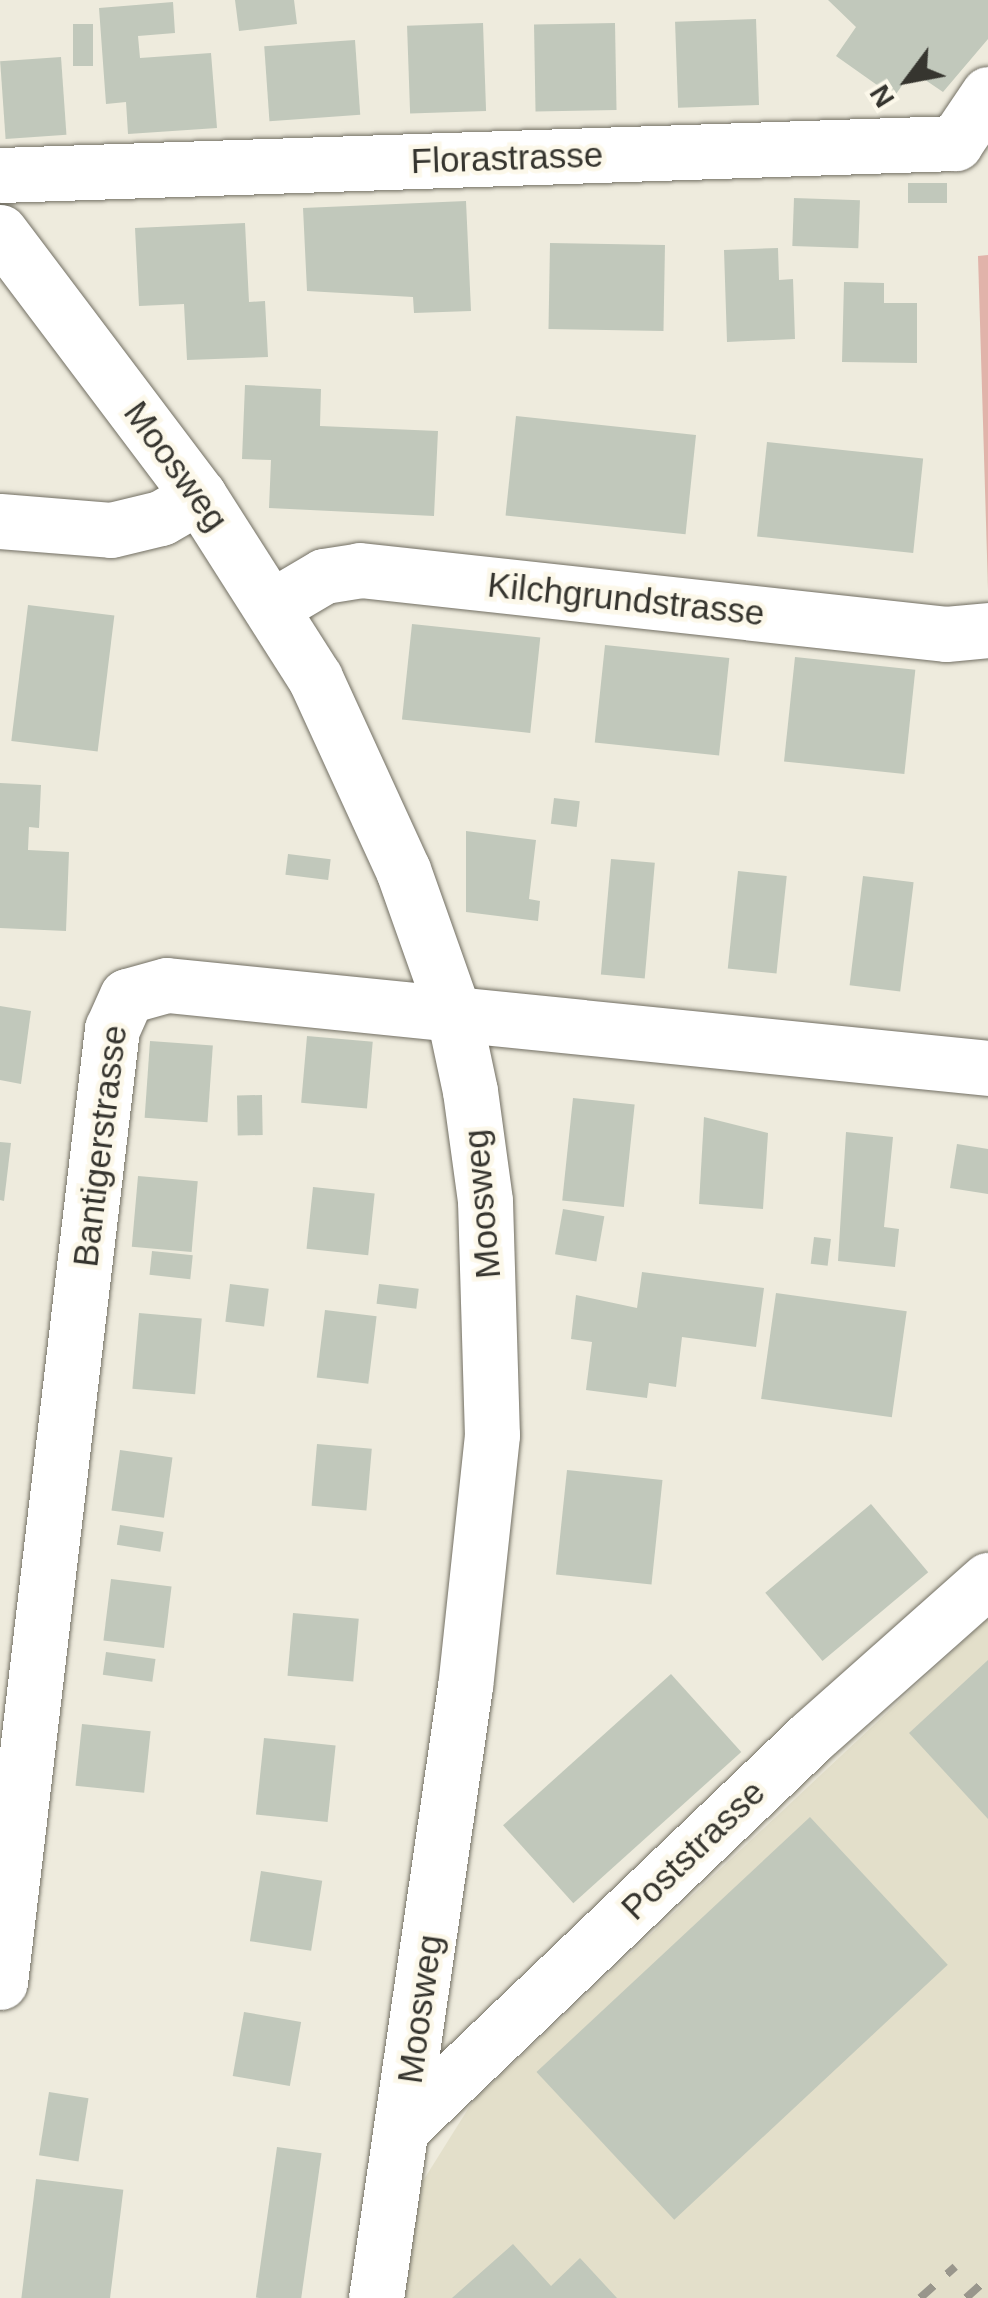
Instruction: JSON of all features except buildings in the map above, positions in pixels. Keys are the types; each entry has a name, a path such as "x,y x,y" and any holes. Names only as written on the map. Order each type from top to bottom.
{"street":[{"name":"Florastrasse","path":"0,175 955,143 988,94"},
{"name":"Moosweg","path":"0,232 199,496 272,606 359,768 453,1011 485,1201 492,1435 404,2126 376,2298"},
{"path":"0,521 111,530 161,518 199,496"},
{"name":"Kilchgrundstrasse","path":"272,606 324,576 360,570 946,634 988,630"},
{"name":"Bantigerstrasse","path":"0,1982 119,1005 137,990 167,985 988,1068"},
{"name":"Poststrasse","path":"404,2126 812,1736 988,1580"}],"shaded area":[{"path":"988,255 988,589 978,256"},
{"path":"988,1618 988,2298 399,2298 411,2200 473,2101"}],"railway":[{"path":"920,2298 955,2267"},
{"path":"966,2298 988,2278"}]}
